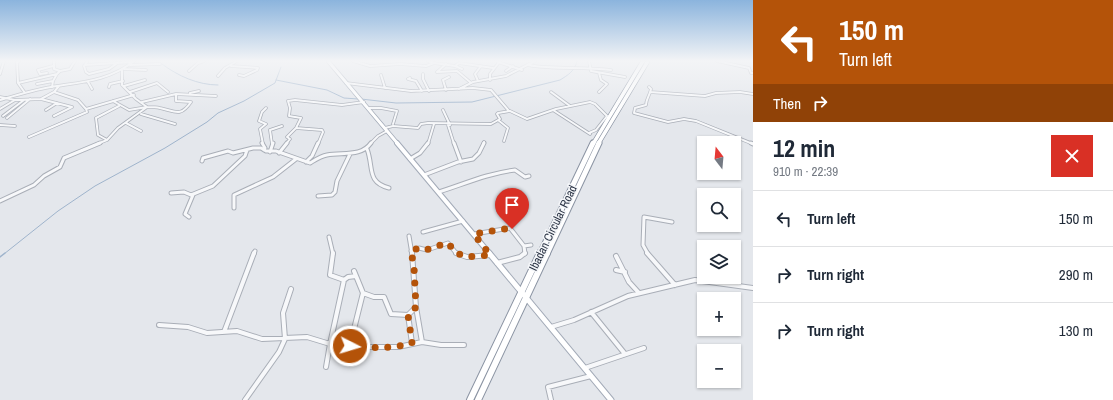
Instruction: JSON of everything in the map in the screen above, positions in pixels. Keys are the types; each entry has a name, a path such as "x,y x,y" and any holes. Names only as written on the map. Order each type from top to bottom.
{"highway":[{"name":"Ibadan Circular Road","path":"470,400 598,133 631,80"},
{"name":"Ibadan Circular Road","path":"478,400 602,136 637,80"}],"main road":[{"path":"343,80 364,102 611,400"}],"street":[{"path":"17,80 25,92"},
{"path":"18,83 30,80"},
{"path":"0,100 25,92 96,80"},
{"path":"124,86 145,80"},
{"path":"382,80 385,88"},
{"path":"411,80 416,81 422,91"},
{"path":"423,80 429,91"},
{"path":"444,80 446,90"},
{"path":"457,90 470,82 490,80"},
{"path":"599,92 601,88 606,87 607,84 601,80"},
{"path":"37,84 53,81 52,87"},
{"path":"109,87 110,84 123,81 124,86 147,107"},
{"path":"88,82 92,89"},
{"path":"130,92 157,83 168,92"},
{"path":"346,83 422,91 473,88 491,90 510,111 527,119 553,110 590,102 596,104 606,116 596,130 589,134 553,110"},
{"path":"40,99 54,92 59,86"},
{"path":"648,87 651,89 650,96 646,100 646,105 635,108 634,112 668,122 684,119 696,121 753,144"},
{"path":"184,94 199,91"},
{"path":"54,92 78,100 86,109"},
{"path":"551,92 570,106"},
{"path":"650,92 705,96 716,93 740,92 752,94"},
{"path":"113,101 119,106 132,111 147,107 161,108 174,113 186,109 190,102 176,101 176,94"},
{"path":"142,102 176,94 216,96"},
{"path":"86,109 134,95"},
{"path":"0,97 15,100 40,99 72,107 54,116"},
{"path":"7,118 30,99"},
{"path":"0,109 15,100"},
{"path":"3,116 24,100"},
{"path":"279,152 290,139 287,138 288,135 296,128 300,118 289,116 290,108 288,101 342,105 364,102"},
{"path":"46,110 57,103"},
{"path":"107,140 98,135 96,118 119,106"},
{"path":"0,200 34,185 44,176 60,167 64,158 107,140 126,123 141,114 147,107"},
{"path":"264,150 265,148 262,143 260,129 266,124 259,121 262,112 266,108"},
{"path":"202,161 203,158 223,152 232,151 233,153 256,148 270,152 279,152 310,163 326,155 350,154 367,149 377,135 393,124 397,112 380,108 368,108"},
{"path":"28,137 87,112 86,109"},
{"path":"443,110 449,125 450,135 454,146 458,150 461,162"},
{"path":"498,120 500,118 496,113 510,111"},
{"path":"141,114 175,124"},
{"path":"393,124 418,128 421,124 491,124 498,120"},
{"path":"498,120 508,128 504,141"},
{"path":"126,123 141,130"},
{"path":"410,159 424,151 433,135 434,124"},
{"path":"0,125 15,126"},
{"path":"270,152 273,142 270,130 282,126"},
{"path":"296,128 305,130 316,129 322,130 323,132 312,156 306,162"},
{"path":"424,175 477,157 484,142"},
{"path":"367,149 372,164 371,168 374,182 381,187 389,188"},
{"path":"171,193 184,192 192,195 213,186 245,156 247,150"},
{"path":"318,196 332,195 335,192 337,181 350,154"},
{"path":"234,208 234,195 273,177 296,159"},
{"path":"439,192 487,177 497,172 515,170 525,177 528,176"},
{"path":"189,217 185,214 192,195"},
{"path":"672,222 644,217 643,245 648,255 675,284"},
{"path":"424,232 463,221"},
{"path":"474,234 510,228 524,246 526,254 520,258 497,263"},
{"path":"409,236 414,267 416,307 422,342"},
{"path":"329,237 332,255 330,275 344,280"},
{"path":"411,251 419,248 427,250 448,243 456,253 467,257 490,255"},
{"path":"524,246 531,245"},
{"path":"224,332 255,251"},
{"path":"616,256 629,282 639,293"},
{"path":"616,270 625,272"},
{"path":"350,346 363,293 354,271"},
{"path":"326,367 344,280 348,277 356,276"},
{"path":"551,327 574,320 639,293 695,280 753,288"},
{"path":"245,400 279,352 285,339 283,313 291,289"},
{"path":"363,293 384,297 391,314 408,315 416,307"},
{"path":"591,312 625,354"},
{"path":"408,315 412,343"},
{"path":"159,325 188,327 208,333 236,331 244,332 262,339 307,337 330,344 350,346 398,347 422,342 441,345 464,345"},
{"path":"585,368 602,364 644,348"},
{"path":"551,400 548,386 591,376"}],"waterway":[{"path":"190,80 211,85 218,85"},
{"path":"4,254 58,211 95,186 165,148 207,122 218,113 244,101 275,83 276,80"},
{"path":"276,80 327,90 344,98 358,99"},
{"path":"361,99 396,103 472,102 560,80"},
{"path":"0,257 5,253"}],"route":[{"path":"350,346 398,347 412,343 408,315 416,307 414,267 411,251 416,248 427,250 448,243 456,253 467,257 490,255 474,234 510,228 512,229"}]}
